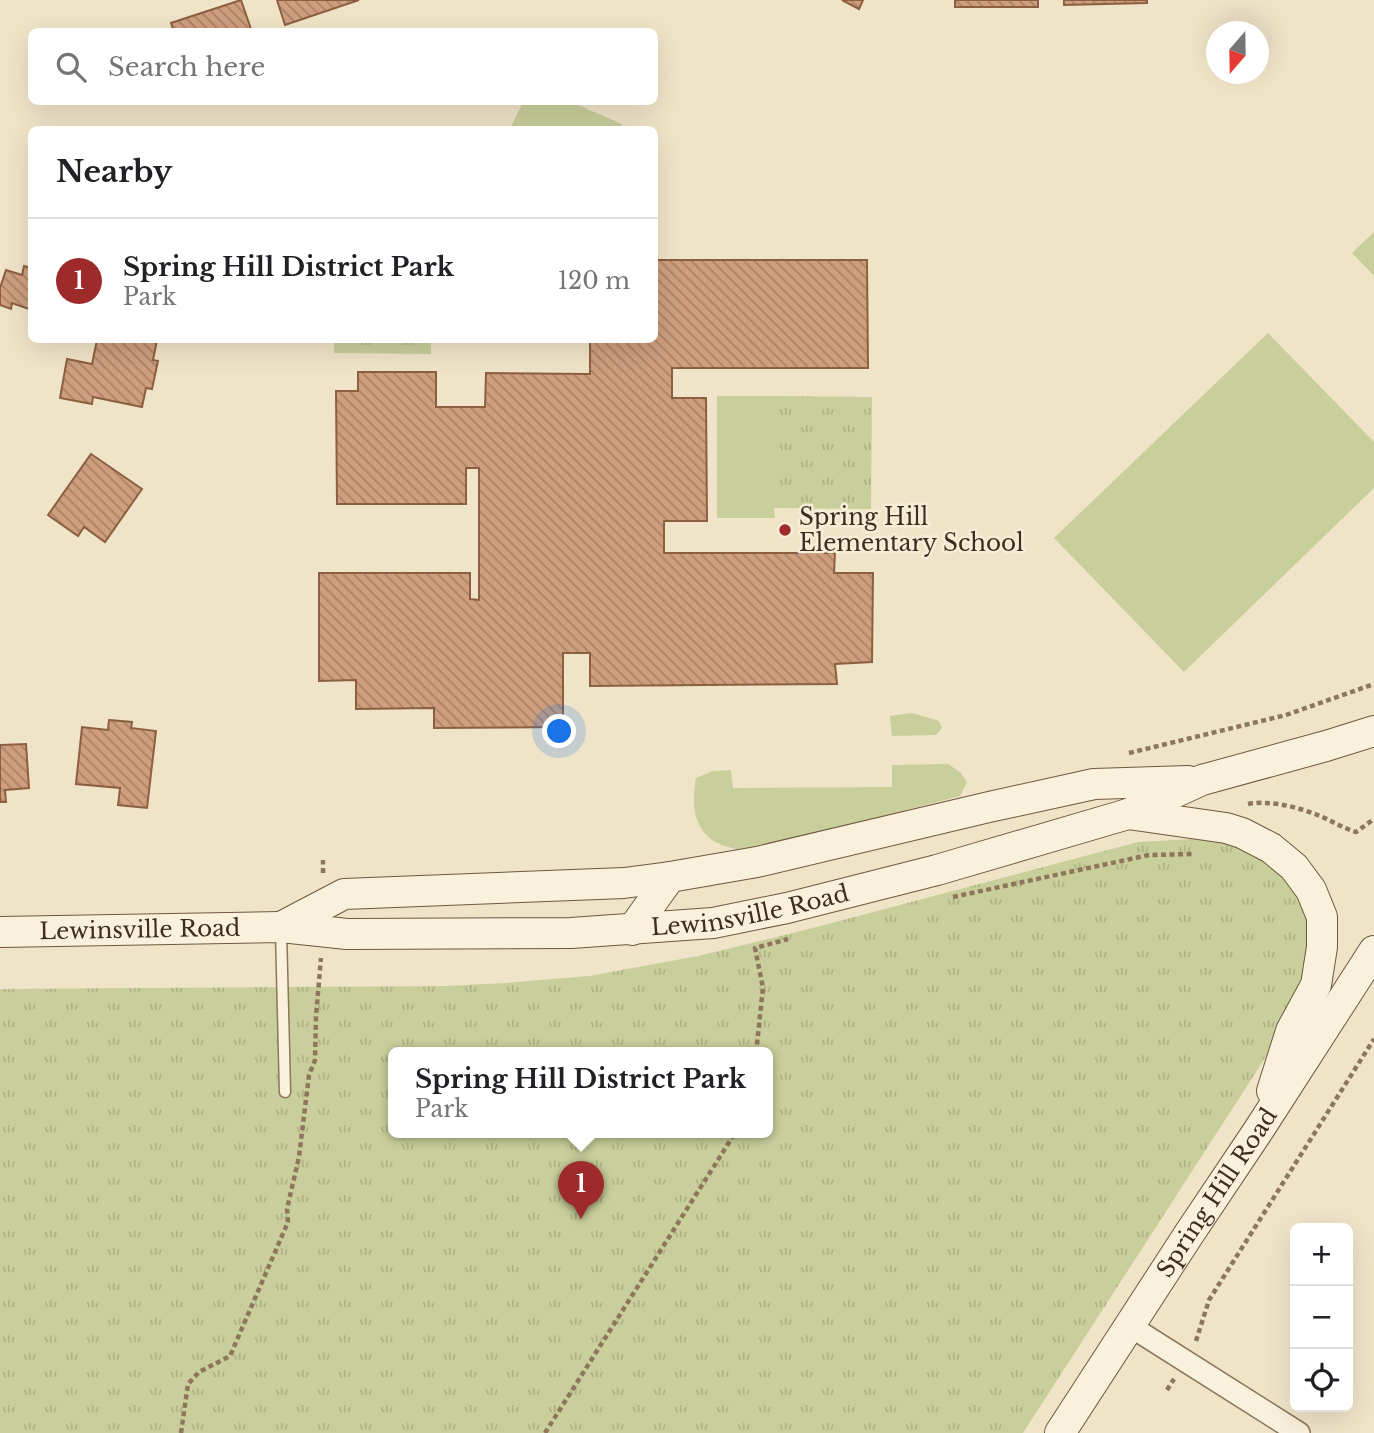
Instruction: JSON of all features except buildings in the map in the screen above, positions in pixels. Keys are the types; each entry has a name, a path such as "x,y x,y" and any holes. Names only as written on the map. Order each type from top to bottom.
{"main road":[{"name":"Lewinsville Road","path":"322,919 347,934 571,933 713,923 787,908 937,870 1128,814 1202,780 1374,731"},
{"name":"Lewinsville Road","path":"0,932 281,927 322,919 344,894 624,883 670,877 757,862 1094,784 1202,780"},
{"path":"937,870 974,843 987,822 989,807"},
{"path":"1128,814 1226,828 1242,833 1271,848 1294,867 1311,890 1322,918 1322,947 1316,985 1292,1031 1258,1131"},
{"path":"632,930 670,877"},
{"name":"Spring Hill Road","path":"1060,1433 1374,951"}],"street":[{"path":"1130,1326 1299,1433"}],"lane":[{"path":"281,927 285,1093"}],"path":[{"path":"1124,754 1286,715 1374,684"},
{"path":"949,898 1149,856 1219,854 1231,815 1240,806 1258,803 1289,806 1356,832 1374,819"},
{"path":"181,1433 188,1384 199,1372 230,1356 288,1222 287,1209 299,1157 309,1075 315,1060 316,1016 321,975 323,859"},
{"path":"757,1047 762,988 755,948 794,938"},
{"path":"1167,1390 1195,1344 1209,1300 1374,1039"},
{"path":"545,1433 732,1138"}],"green space":[{"path":"522,105 578,105 622,124 621,126 511,126"},
{"path":"1374,232 1374,276 1352,253"},
{"path":"1268,333 1374,442 1374,488 1184,672 1054,538"},
{"path":"334,343 431,343 431,354 334,353"},
{"path":"717,396 774,396 775,518 717,518"},
{"path":"774,396 872,397 871,509 774,508"},
{"path":"912,713 939,721 942,728 936,735 892,736 890,716"},
{"path":"948,764 960,772 967,782 960,796 744,852 712,840 700,827 695,812 696,778 713,771 731,770 733,788 892,787 892,765"},
{"path":"1191,839 1221,840 1247,845 1296,888 1312,931 1300,1004 1023,1433 0,1433 0,989 446,986 506,983 589,976 698,956 1138,842"}],"place":[{"name":"Spring Hill Elementary School","path":"785,530"},
{"name":"Spring Hill District Park","path":"581,1219"}]}
